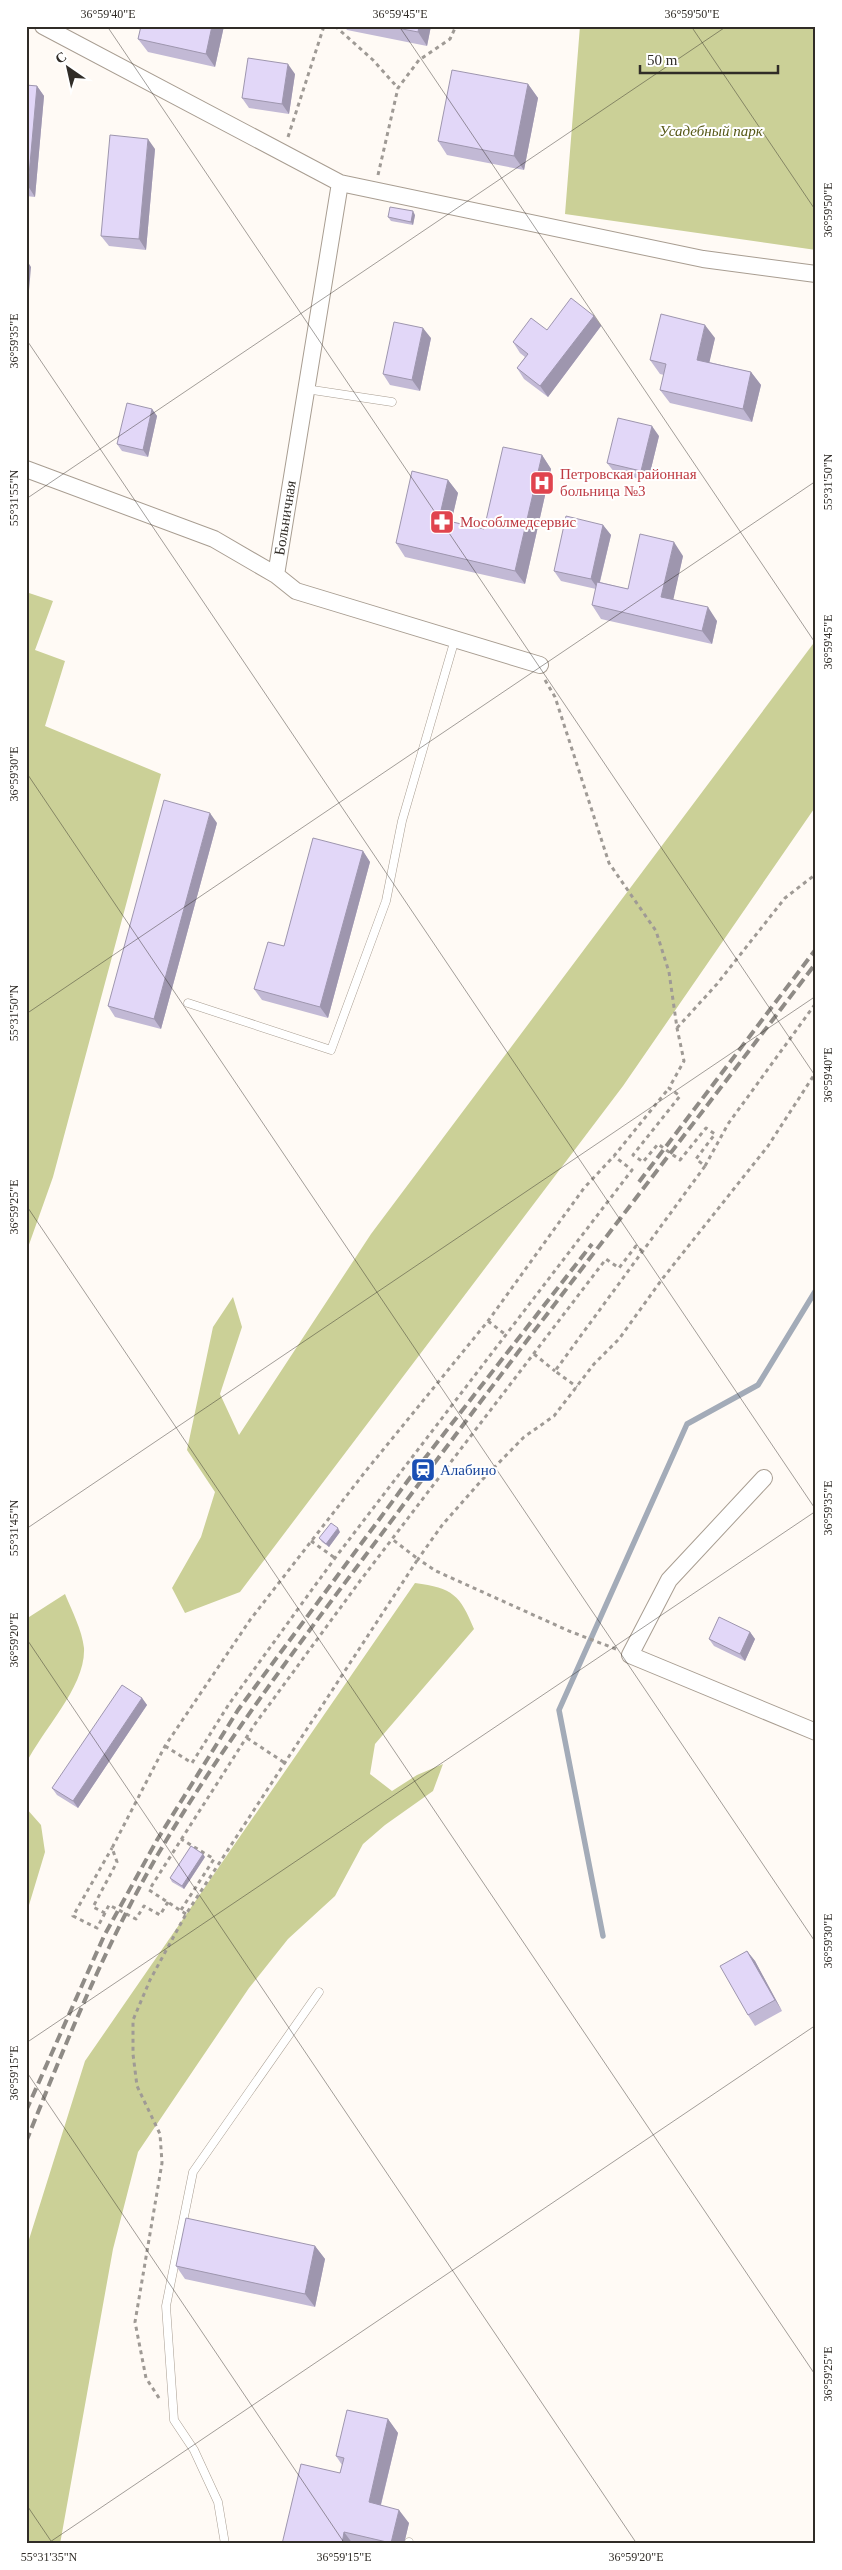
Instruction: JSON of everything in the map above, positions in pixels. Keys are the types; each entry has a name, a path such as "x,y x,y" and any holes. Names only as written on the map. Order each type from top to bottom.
{"street":[{"path":"43,26 340,183 703,259 816,274"},
{"name":"Больничная","path":"340,183 276,575 296,591 540,665"},
{"path":"26,469 214,539 276,575"},
{"path":"764,1478 669,1580 630,1655 816,1732"}],"lane":[{"path":"306,389 392,402"},
{"path":"188,1003 331,1050 386,901 402,821 455,639"},
{"path":"225,2544 218,2502 194,2450 174,2420 166,2306 193,2172 319,1992"}],"path":[{"path":"283,154 324,26"},
{"path":"335,26 373,60 398,88"},
{"path":"374,190 398,88 419,60 450,39 456,26"},
{"path":"168,1902 160,1915 144,1906 136,1919 109,1905 96,1928 73,1916 112,1848 165,1746 250,1620 311,1540 488,1321 584,1188 614,1156 669,1088 684,1060 677,1028 669,972 656,931 609,864 555,697 540,665"},
{"path":"677,1028 717,984 785,898 816,874"},
{"path":"555,1370 705,1166 728,1124 816,1003"},
{"path":"174,2420 146,2378 135,2322 162,2163 160,2134 137,2086 133,2054 133,2020 150,1980 186,1914 418,1559 443,1524 480,1482 524,1438 554,1416 594,1364 619,1338 668,1271 768,1146 816,1072"},
{"path":"669,1088 680,1096 633,1155 644,1162 658,1144 680,1160 706,1128 715,1134 696,1160 705,1166"},
{"path":"165,1746 192,1762 229,1704 335,1558 632,1170 614,1156"},
{"path":"186,1914 149,1890 247,1738 392,1538 606,1259 619,1268 636,1246 642,1251"},
{"path":"488,1321 506,1335"},
{"path":"534,1354 577,1387"},
{"path":"392,1538 436,1571 569,1631 607,1645"},
{"path":"311,1540 335,1558"},
{"path":"247,1738 285,1763"},
{"path":"181,1839 214,1859 181,1910"},
{"path":"105,1913 93,1907 117,1862 112,1848"}],"green space":[{"name":"Усадебный парк","path":"580,26 816,26 816,250 565,214"},
{"path":"26,592 53,601 35,650 65,661 45,726 161,774 53,1177 26,1253"},
{"path":"816,640 816,806 623,1086 240,1592 185,1613 172,1588 201,1537 215,1492 187,1450 213,1327 233,1297 242,1327 220,1394 239,1435 371,1234"},
{"path":"415,1583 438,1588 453,1595 464,1608 474,1629 375,1744 370,1774 392,1791 417,1775 443,1764 433,1791 385,1825 363,1844 335,1896 288,1939 249,1988 138,2152 113,2249 60,2544 26,2544 26,2249 85,2061"},
{"path":"65,1594 81,1634 84,1648 83,1663 71,1693 26,1764 26,1619"},
{"path":"26,1808 41,1825 45,1852 26,1915"}],"building":[{"path":"141,26 212,26 206,54 138,39"},
{"path":"387,26 419,26 418,32"},
{"path":"248,58 288,64 282,104 242,98"},
{"path":"452,70 528,84 514,156 438,141"},
{"path":"26,85 37,86 28,186 26,186"},
{"path":"110,135 148,139 139,239 101,236"},
{"path":"390,207 413,211 411,222 388,217"},
{"path":"571,298 594,316 540,386 517,368 528,354 513,342 531,318 547,330"},
{"path":"661,314 705,325 697,360 751,372 743,409 660,390 666,364 650,360"},
{"path":"394,322 423,328 412,380 383,374"},
{"path":"127,403 152,409 143,450 117,444"},
{"path":"618,418 652,426 641,471 607,463"},
{"path":"503,447 542,455 515,571 396,543 412,471 448,480 439,519 484,529"},
{"path":"566,516 603,525 591,579 554,571"},
{"path":"640,534 674,542 661,597 708,607 702,631 592,605 597,582 628,589"},
{"path":"164,800 210,813 154,1019 108,1006"},
{"path":"313,838 363,851 320,1007 254,989 268,942 284,946"},
{"path":"331,1523 338,1528 326,1544 319,1538"},
{"path":"719,1617 750,1632 740,1654 709,1639"},
{"path":"122,1685 142,1698 73,1801 52,1788"},
{"path":"191,1846 203,1854 182,1886 170,1878"},
{"path":"747,1951 775,2000 748,2015 720,1966"},
{"path":"186,2218 315,2246 305,2294 176,2266"},
{"path":"347,2410 388,2419 369,2502 399,2510 391,2543 344,2532 342,2544 282,2544 301,2464 340,2473 344,2458 336,2456"}],"waterway":[{"path":"603,1936 559,1710 687,1424 758,1385 816,1290"}],"railway":[{"path":"639,1182 816,949"},
{"path":"26,2142 89,1990 125,1916 164,1844 218,1759 305,1636 447,1446 816,963"},
{"path":"26,2111 104,1936 157,1840 238,1710 418,1467 592,1244"}],"place":[{"name":"Петровская районная больница №3","path":"542,483"},
{"name":"Мособлмедсервис","path":"442,522"},
{"name":"Алабино","path":"423,1470"}]}
